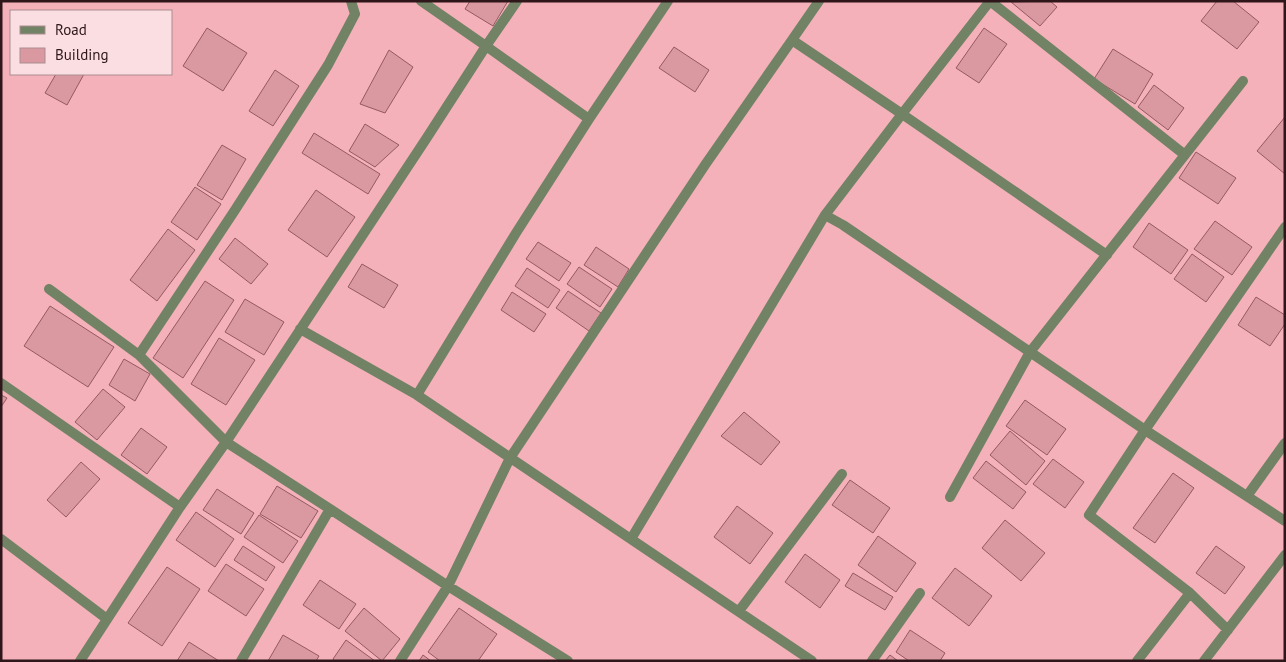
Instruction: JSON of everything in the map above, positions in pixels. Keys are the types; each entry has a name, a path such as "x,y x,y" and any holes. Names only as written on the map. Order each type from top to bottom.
{"street":[{"path":"139,355 328,65 355,14 352,1"},
{"path":"420,1 589,119"},
{"path":"80,661 180,507 226,442 517,1"},
{"path":"417,395 516,232 668,1"},
{"path":"400,661 448,586 510,458 705,165 819,1"},
{"path":"631,539 825,215 990,1 1185,156"},
{"path":"792,40 1107,255"},
{"path":"950,497 1030,352 1243,81"},
{"path":"825,215 843,225 1145,430 1285,521"},
{"path":"1228,630 1190,593 1089,515 1145,430 1285,227"},
{"path":"49,289 139,355 226,442 562,659"},
{"path":"300,329 417,395 812,661"},
{"path":"1,383 180,507"},
{"path":"1247,496 1285,443"},
{"path":"739,612 842,474"},
{"path":"240,661 330,509"},
{"path":"1,539 107,619"},
{"path":"1204,661 1285,555"},
{"path":"872,661 920,593"},
{"path":"1137,661 1190,593"}],"building":[{"path":"470,1 508,1 493,26 465,9"},
{"path":"1050,1 1057,7 1040,26 1011,2"},
{"path":"1217,1 1233,1 1259,22 1237,49 1201,21"},
{"path":"207,28 247,53 223,91 183,66"},
{"path":"984,28 1007,44 979,83 956,68"},
{"path":"674,47 709,70 695,92 659,68"},
{"path":"1113,49 1153,74 1135,104 1094,79"},
{"path":"389,50 413,67 385,113 360,104"},
{"path":"275,70 299,86 273,126 249,111"},
{"path":"55,75 83,75 67,105 45,93"},
{"path":"1154,85 1184,108 1168,130 1138,107"},
{"path":"1285,117 1285,174 1257,151"},
{"path":"365,124 399,145 375,167 349,151"},
{"path":"314,133 380,174 368,194 302,153"},
{"path":"222,145 246,159 222,200 197,185"},
{"path":"1196,152 1236,178 1218,204 1179,178"},
{"path":"195,187 221,204 197,240 171,222"},
{"path":"316,190 355,217 327,257 288,230"},
{"path":"1215,221 1252,247 1232,275 1194,249"},
{"path":"1149,223 1188,250 1171,274 1133,247"},
{"path":"168,229 195,250 157,301 130,280"},
{"path":"235,238 268,264 251,284 219,259"},
{"path":"538,242 571,263 559,281 526,259"},
{"path":"596,247 629,269 618,287 584,265"},
{"path":"1192,254 1224,277 1206,302 1174,279"},
{"path":"362,264 398,285 384,308 348,287"},
{"path":"579,267 612,289 600,307 567,284"},
{"path":"527,268 560,290 548,308 515,286"},
{"path":"205,281 234,300 183,378 153,358"},
{"path":"568,291 601,313 589,331 556,308"},
{"path":"512,292 546,314 534,332 501,310"},
{"path":"1256,297 1285,315 1285,324 1270,346 1238,325"},
{"path":"245,299 284,322 264,355 225,332"},
{"path":"50,306 114,347 88,387 24,346"},
{"path":"219,338 255,360 226,405 191,384"},
{"path":"124,359 150,374 135,401 109,385"},
{"path":"103,389 125,407 97,440 75,422"},
{"path":"1,395 7,398 1,407"},
{"path":"1025,400 1066,429 1047,455 1006,426"},
{"path":"744,412 780,442 761,465 721,436"},
{"path":"141,428 167,447 147,474 121,455"},
{"path":"1010,431 1045,461 1026,485 990,455"},
{"path":"1053,459 1084,482 1065,508 1033,484"},
{"path":"986,461 1026,492 1013,509 973,478"},
{"path":"81,462 100,479 66,517 47,500"},
{"path":"1173,473 1194,488 1155,543 1133,528"},
{"path":"850,480 890,508 873,533 832,505"},
{"path":"277,486 318,511 301,538 260,514"},
{"path":"217,489 254,513 241,534 203,510"},
{"path":"737,506 773,533 750,564 714,537"},
{"path":"196,512 234,539 215,567 176,540"},
{"path":"259,515 298,541 283,563 244,537"},
{"path":"1005,520 1045,553 1021,581 982,548"},
{"path":"878,536 916,563 896,592 858,565"},
{"path":"243,546 275,567 266,581 234,560"},
{"path":"1216,546 1245,567 1225,594 1196,573"},
{"path":"805,554 840,580 820,608 785,582"},
{"path":"226,564 264,589 246,616 208,591"},
{"path":"167,567 200,589 162,646 128,623"},
{"path":"955,568 992,596 969,626 932,598"},
{"path":"853,573 893,597 885,610 845,586"},
{"path":"320,580 356,604 339,629 303,605"},
{"path":"364,608 400,639 382,661 345,631"},
{"path":"459,608 497,634 478,661 440,661 428,652"},
{"path":"910,630 945,653 940,661 909,661 896,652"},
{"path":"283,635 319,656 316,661 268,661"},
{"path":"346,640 375,661 335,661 333,659"},
{"path":"189,642 219,661 177,661"},
{"path":"423,655 431,661 419,661"},
{"path":"890,655 898,661 885,661"}]}
